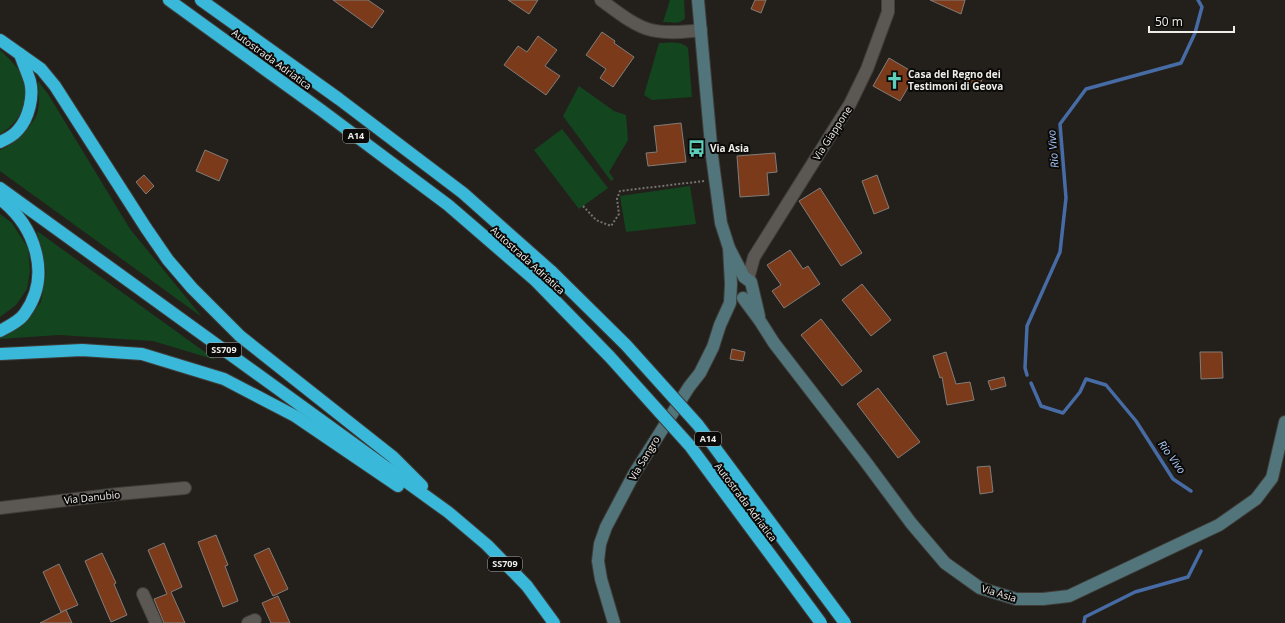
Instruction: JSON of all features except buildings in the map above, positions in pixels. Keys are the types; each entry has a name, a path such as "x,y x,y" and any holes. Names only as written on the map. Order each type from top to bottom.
{"highway":[{"name":"Autostrada Adriatica","path":"169,0 321,110 448,205 536,281 610,357 690,446 821,623"},
{"name":"Autostrada Adriatica","path":"201,0 339,99 463,193 552,272 626,345 698,425 845,623"},
{"path":"0,40 41,69 55,86 146,228 168,260 192,288 240,336 393,457 448,512"},
{"path":"0,142 19,130 31,101 30,80 20,54"},
{"name":"SS709","path":"0,188 448,512 487,545 527,586 554,623"},
{"path":"0,199 12,208 23,224 33,243 38,259 35,296 25,314 12,325 0,330"},
{"path":"0,354 82,350 142,354 224,379 296,416 430,507 448,512"}],"street":[{"path":"601,0 631,21 651,30 677,33 701,30"},
{"name":"Via Asia","path":"698,0 707,103 721,223 729,248 748,281 760,321"},
{"name":"Via Giappone","path":"748,281 754,257 850,104 867,69 888,12 888,0"},
{"name":"Via Asia","path":"729,248 734,295 760,321 774,343 865,461 911,524 945,563 980,588 1016,599 1043,599 1069,596 1219,525 1256,499 1272,478 1285,422"},
{"path":"737,263 748,261 754,257"},
{"path":"736,278 748,281 750,294 734,295 736,278"},
{"name":"Via Sangro","path":"614,623 601,579 598,562 600,544 606,528 634,474 700,373 713,347 720,325 734,295"},
{"name":"Via Danubio","path":"0,508 118,494 185,488"},
{"path":"143,594 156,623"}],"path":[{"path":"583,206 596,220 611,226 618,214 617,199 620,191 715,180"}],"green space":[{"path":"670,0 684,0 685,18 681,22 663,22"},
{"path":"659,43 678,43 685,45 688,48 692,97 652,100 644,95"},
{"path":"0,50 14,63 25,80 25,98 19,116 11,126 0,134"},
{"path":"38,81 48,94 130,229 202,317 0,171 0,150 17,139 29,127 36,115 39,103"},
{"path":"579,86 614,111 626,115 628,140 609,172 614,179 611,181 563,116"},
{"path":"562,129 608,188 579,209 534,150"},
{"path":"690,186 696,224 626,232 620,196"},
{"path":"0,214 12,223 28,248 30,271 27,289 16,305 0,317"},
{"path":"37,231 216,360 153,341 59,335 0,339 0,334 19,327 41,302 46,272"}],"waterway":[{"name":"Rio Vivo","path":"1027,375 1025,368 1027,326 1060,252 1066,198 1060,124 1086,89 1181,63 1195,33 1202,7 1198,0"},
{"name":"Rio Vivo","path":"1031,383 1041,406 1063,413 1080,392 1086,379 1106,385 1136,421 1173,479 1191,491"},
{"name":"Rio Vivo","path":"1084,623 1085,617 1135,592 1188,577 1201,551"}],"place":[{"name":"Casa del Regno dei Testimoni di Geova","path":"895,80"},
{"name":"Via Asia","path":"697,148"}]}
